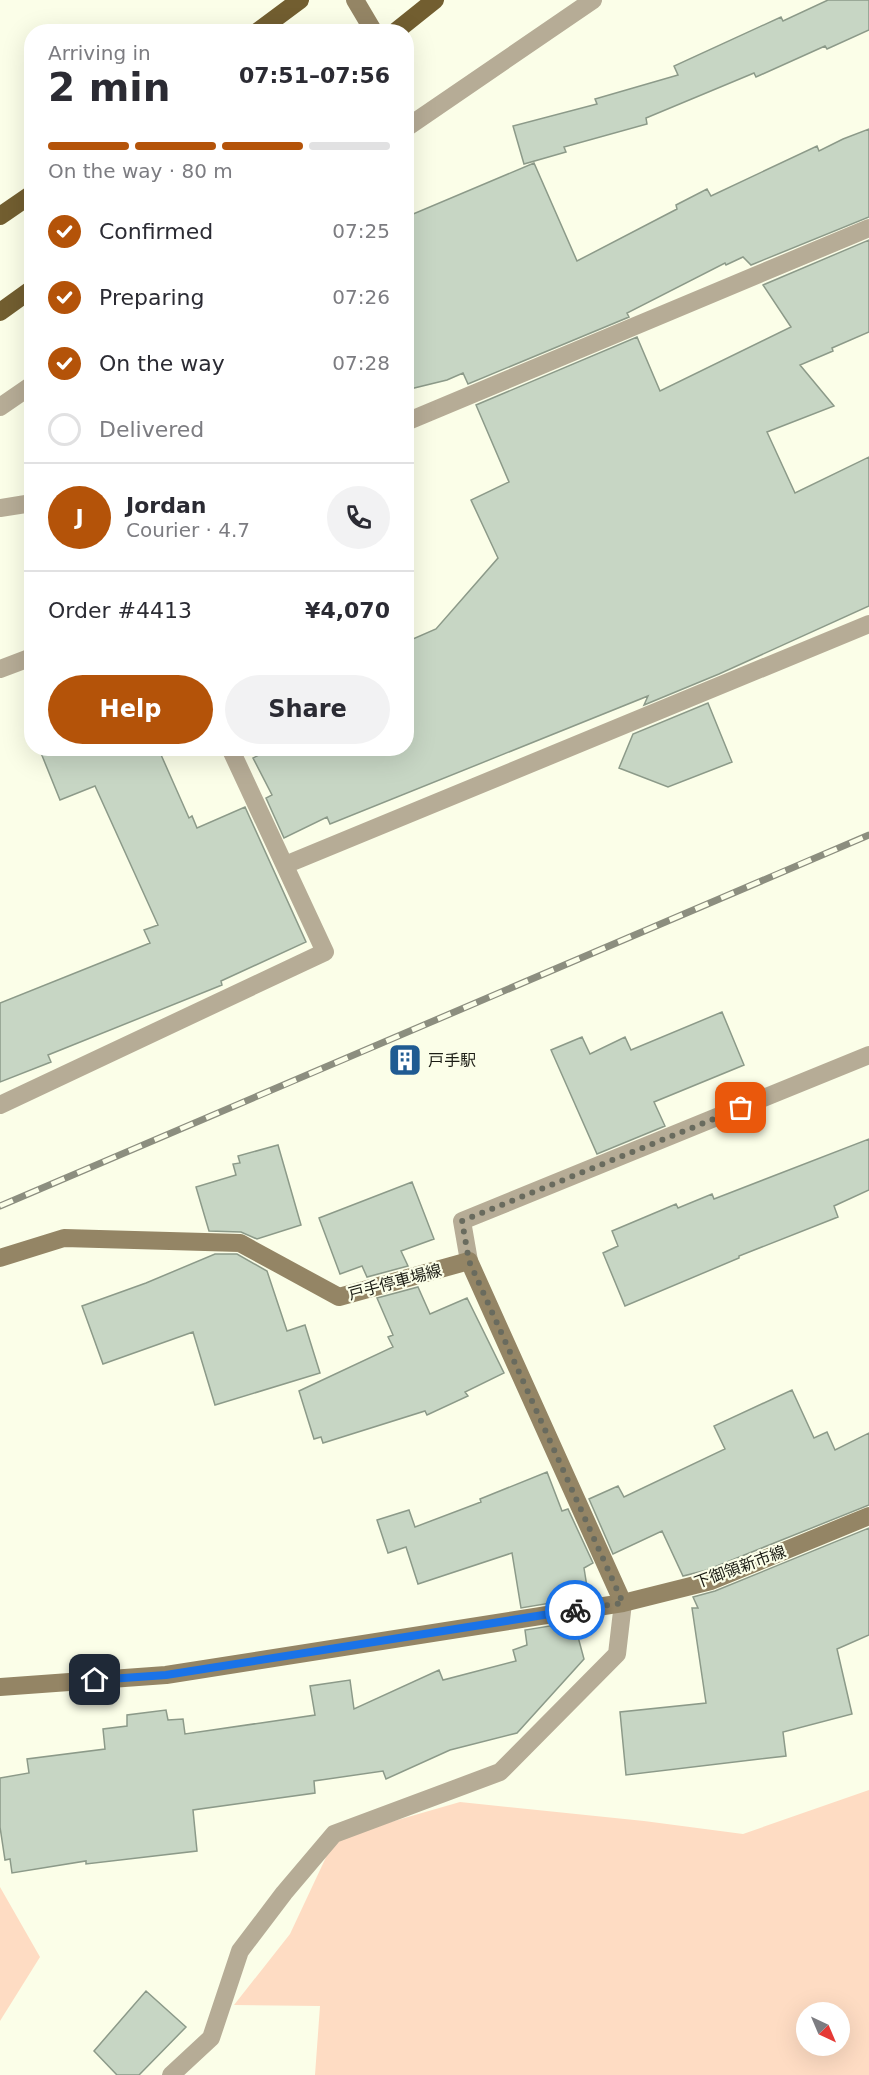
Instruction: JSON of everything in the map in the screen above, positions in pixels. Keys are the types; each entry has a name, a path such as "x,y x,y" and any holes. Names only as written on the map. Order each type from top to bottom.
{"highway":[{"path":"268,24 300,0"},
{"path":"405,24 435,0"},
{"path":"0,216 24,200"},
{"path":"0,312 24,295"}],"main road":[{"path":"355,0 369,24"},
{"name":"戸手停車場線","path":"0,1258 64,1238 240,1242 339,1297 469,1261"},
{"path":"469,1261 623,1603"},
{"name":"下御領新市線","path":"0,1687 166,1675 623,1603 711,1581 869,1516"}],"street":[{"path":"414,123 593,0"},
{"path":"414,419 869,228"},
{"path":"0,407 24,390"},
{"path":"0,508 24,504"},
{"path":"285,865 869,624"},
{"path":"0,669 24,660"},
{"path":"0,1106 325,952 234,756"},
{"path":"469,1261 462,1221 869,1055"},
{"path":"171,2075 211,2038 240,1950 334,1834 500,1772 617,1654 623,1603"}],"shaded area":[{"path":"869,1790 869,2075 315,2075 320,2006 234,2005 290,1934 335,1838 460,1802 743,1834"},
{"path":"0,1887 40,1957 0,2021"}],"building":[{"path":"828,0 869,0 869,30 827,49 825,46 756,77 754,73 646,118 647,124 564,147 566,152 524,164 513,126 597,104 595,99 678,75 674,66 781,17 783,21"},
{"path":"869,129 869,217 751,265 743,257 726,265 725,263 627,313 629,317 468,384 463,373 447,380 414,388 414,214 534,163 577,261 677,209 676,205 707,189 711,196 817,146 819,151"},
{"path":"869,240 869,332 800,365 834,406 767,432 795,493 869,457 869,606 719,674 644,705 648,696 330,824 327,817 284,838 266,798 272,795 253,758 257,756 414,756 414,639 436,629 498,558 471,500 509,482 476,405 637,337 660,391 791,327 763,285"},
{"path":"708,703 732,762 668,787 619,768 633,734"},
{"path":"42,756 162,756 189,818 192,816 197,828 245,807 306,942 221,981 222,985 48,1055 51,1062 0,1082 0,1003 150,943 144,930 158,925 95,786 60,800"},
{"path":"722,1012 744,1065 654,1102 665,1126 597,1154 551,1050 582,1037 590,1054 625,1037 631,1050"},
{"path":"869,1139 869,1190 834,1206 838,1217 739,1256 739,1258 625,1306 603,1253 618,1246 612,1231 676,1204 678,1208 712,1194 714,1199"},
{"path":"278,1145 301,1225 257,1239 241,1232 209,1231 196,1187 236,1175 233,1164 240,1163 238,1156"},
{"path":"412,1182 434,1239 401,1251 408,1266 367,1277 362,1266 340,1274 319,1218"},
{"path":"215,1254 237,1254 267,1271 287,1331 305,1325 320,1373 215,1405 193,1332 103,1364 82,1306 146,1283"},
{"path":"418,1287 430,1314 467,1298 504,1373 465,1392 468,1396 427,1415 425,1411 323,1443 321,1437 314,1439 299,1391 393,1347 388,1337 393,1335 377,1298"},
{"path":"792,1390 814,1438 827,1432 835,1450 869,1433 869,1505 707,1570 683,1576 662,1531 613,1554 589,1499 618,1486 624,1497 725,1449 714,1426"},
{"path":"547,1472 562,1511 568,1509 593,1563 584,1568 587,1587 567,1591 569,1600 521,1608 512,1553 418,1584 406,1547 388,1553 377,1520 409,1510 415,1527 481,1502 480,1499"},
{"path":"869,1528 869,1635 837,1649 852,1714 783,1732 786,1756 626,1775 620,1712 706,1703 692,1608 698,1608 693,1597 715,1591"},
{"path":"574,1622 584,1659 517,1733 450,1750 386,1779 383,1771 314,1781 315,1793 193,1810 197,1851 86,1864 86,1861 12,1873 10,1859 5,1860 0,1827 0,1778 29,1773 27,1759 105,1749 103,1729 127,1726 127,1715 166,1710 168,1720 183,1719 185,1734 315,1715 310,1686 350,1680 354,1709 439,1670 443,1680 516,1661 513,1650 527,1645 525,1630"},
{"path":"146,1991 186,2027 139,2075 117,2075 94,2051"}],"railway":[{"path":"0,1206 869,835"}],"way so far":[{"path":"575,1610 623,1603 469,1261 462,1221 741,1108"}],"place":[{"name":"戸手駅","path":"405,1060"}],"route":[{"path":"95,1680 166,1675 575,1610"}]}
